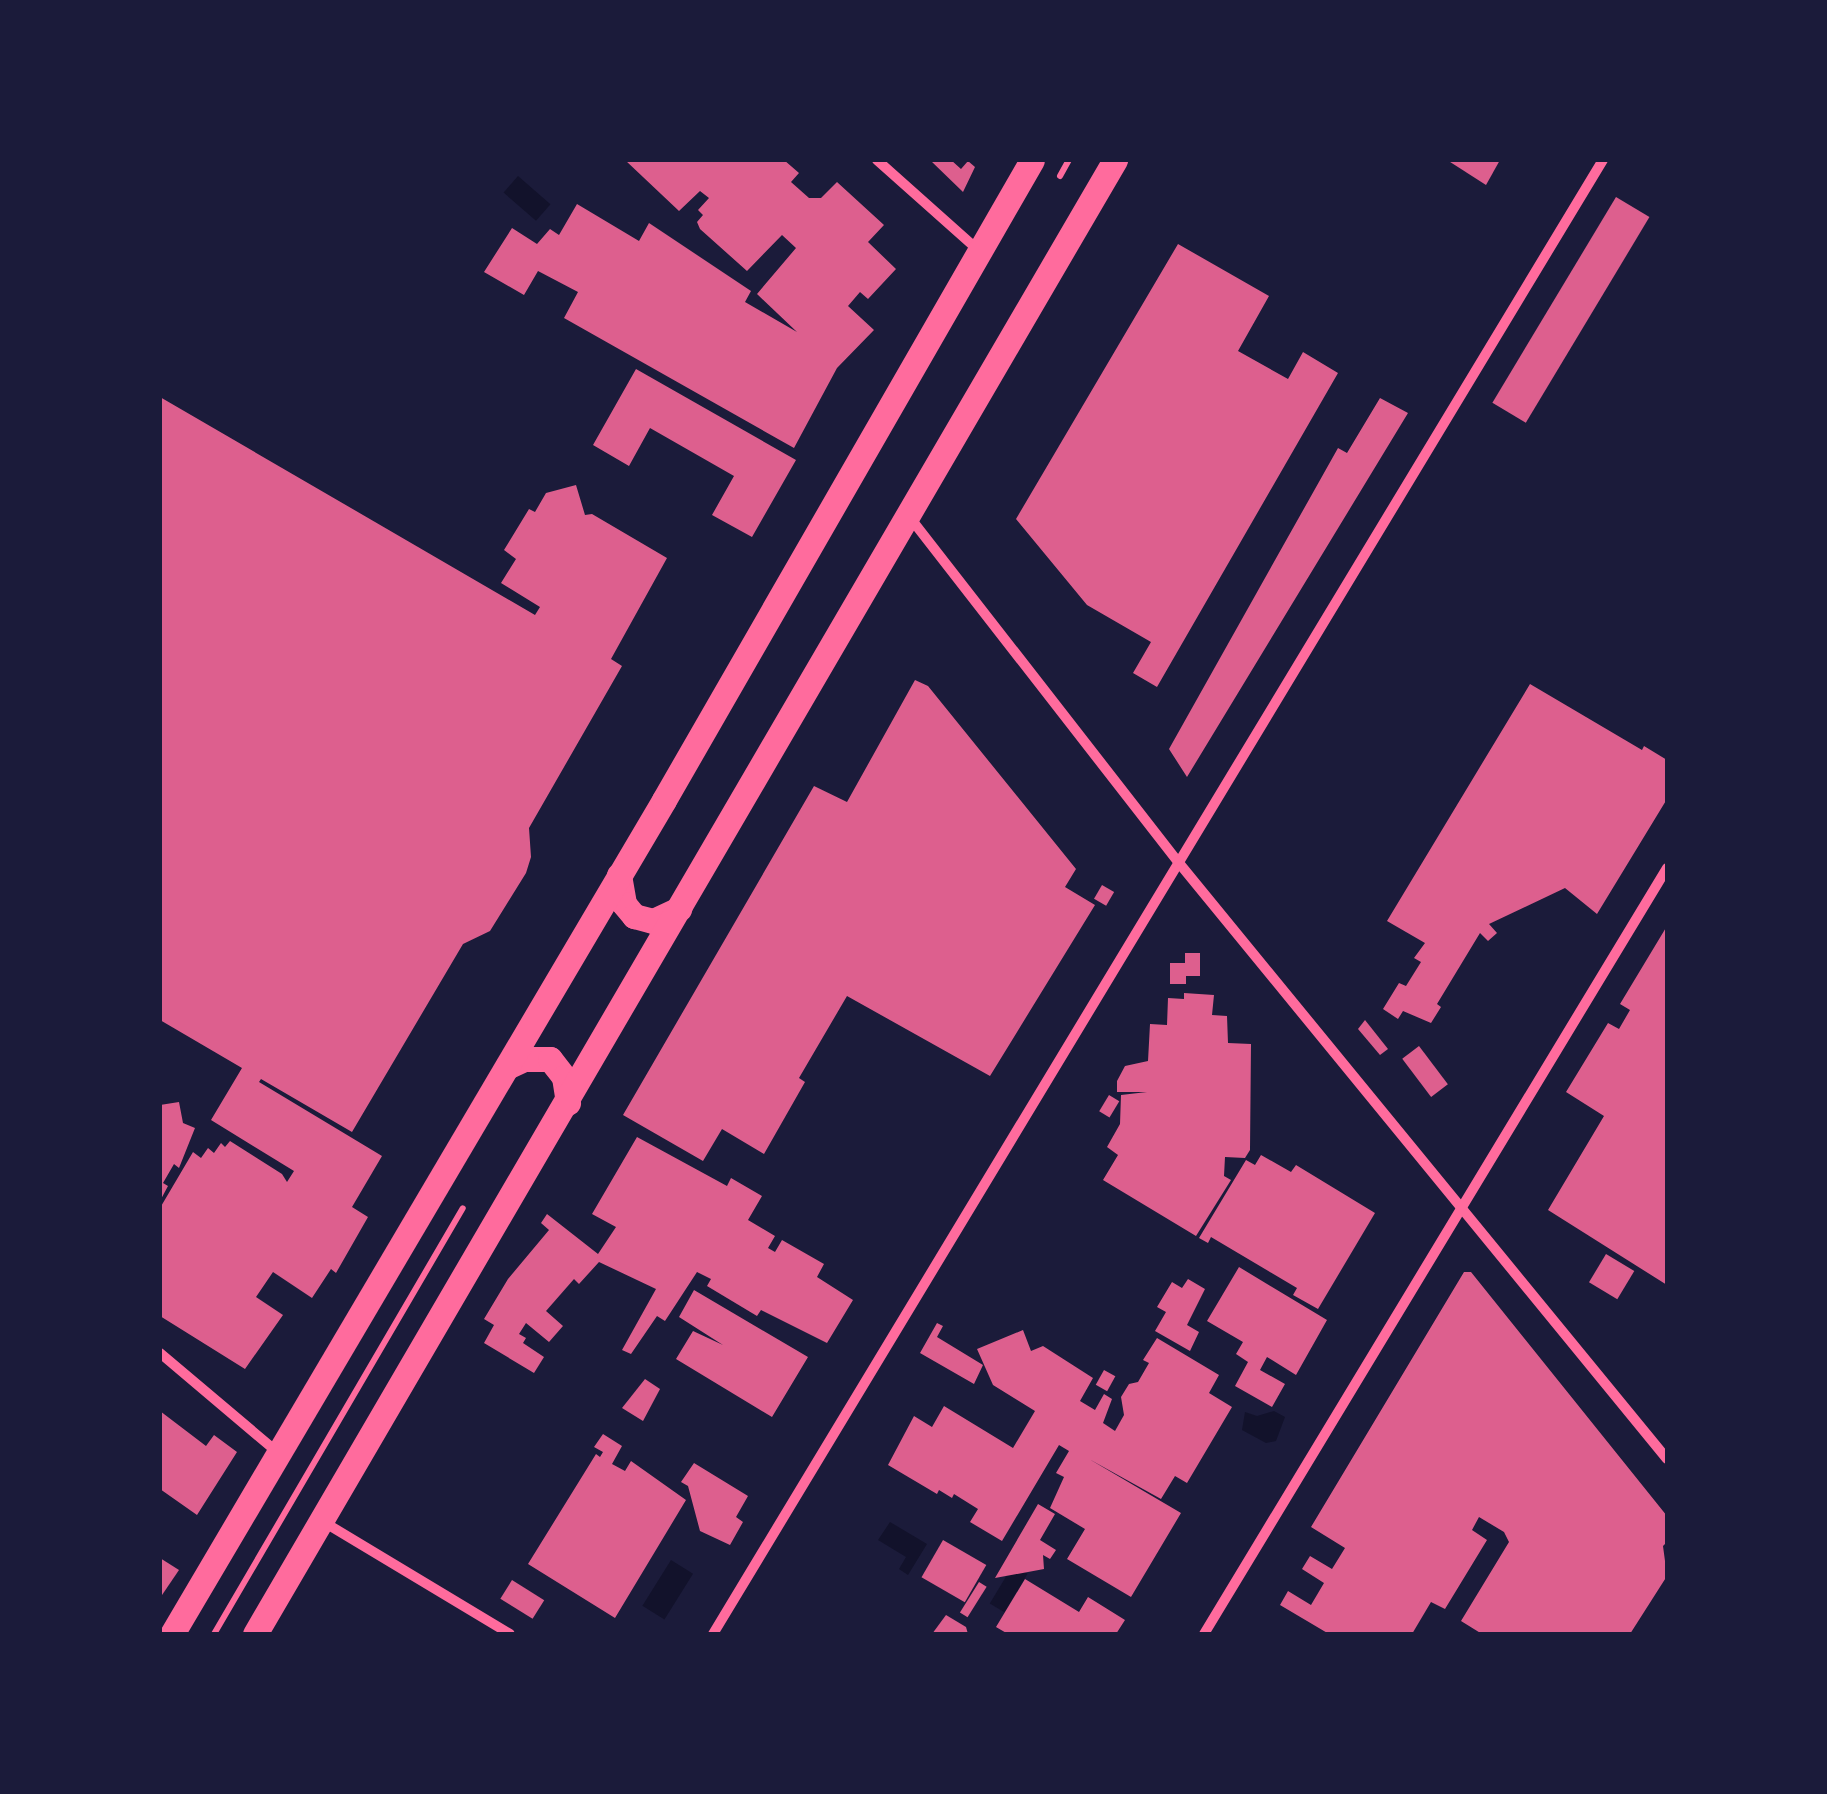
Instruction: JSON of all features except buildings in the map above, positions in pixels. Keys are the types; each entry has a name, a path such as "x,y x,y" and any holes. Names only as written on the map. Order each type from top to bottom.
{"main road":[{"path":"172,1634 619,875 1032,160"},
{"path":"255,1634 1114,160"},
{"path":"619,875 624,904 634,916 653,920 679,908"},
{"path":"506,1067 524,1059 550,1059 564,1077 568,1102"}],"street":[{"path":"876,160 979,252"},
{"path":"713,1634 1603,160"},
{"path":"908,514 1179,863 1460,1212 1667,1458"},
{"path":"1204,1634 1667,868"},
{"path":"160,1353 278,1453"},
{"path":"321,1520 510,1634"}],"shaded area":[{"path":"518,176 550,204 536,221 504,193"},
{"path":"1274,1411 1285,1417 1276,1441 1266,1443 1242,1430 1245,1412 1257,1416"},
{"path":"890,1522 927,1544 908,1575 899,1569 906,1557 878,1540"},
{"path":"671,1560 693,1574 664,1620 642,1606"},
{"path":"1013,1565 1028,1574 1004,1612 990,1604"}]}
